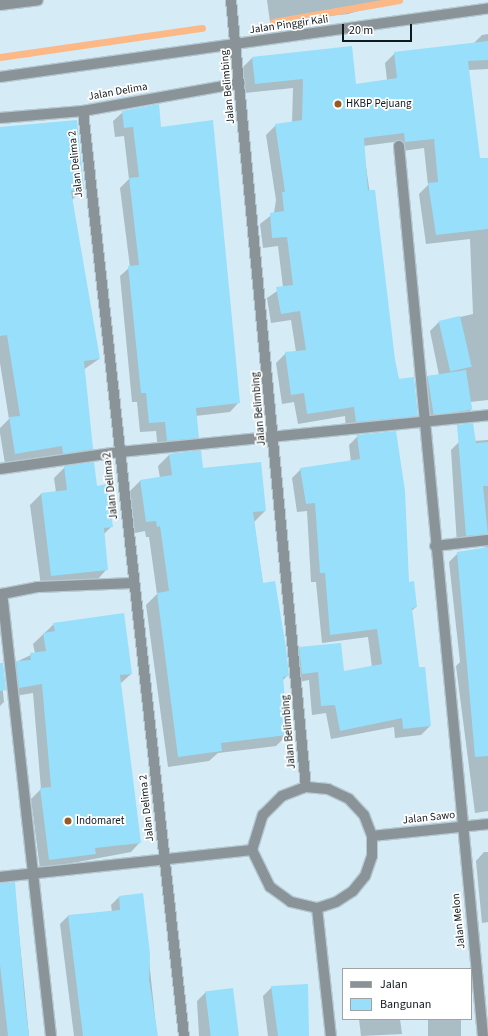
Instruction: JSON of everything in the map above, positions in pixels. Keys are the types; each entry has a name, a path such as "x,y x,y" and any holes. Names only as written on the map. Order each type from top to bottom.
{"street":[{"path":"0,5 38,0"},
{"name":"Jalan Belimbing","path":"231,0 235,28 306,788"},
{"name":"Jalan Pinggir Kali","path":"0,77 488,8"},
{"name":"Jalan Delima","path":"0,118 83,111 240,83"},
{"name":"Jalan Delima 2","path":"83,111 184,1036"},
{"name":"Jalan Melon","path":"399,146 461,827 483,1036"},
{"path":"0,469 120,452 274,438 488,415"},
{"path":"435,546 488,540"},
{"path":"51,1036 1,594 38,587 134,583"},
{"path":"306,788 328,789 348,799 364,815 372,836 372,856 365,876 353,891 336,902 317,908 291,902 270,887 252,850 263,815 282,796 306,788"},
{"name":"Jalan Sawo","path":"372,836 488,824"},
{"path":"0,877 252,850"},
{"path":"317,908 331,1036"}],"building":[{"path":"488,41 488,60 468,61 480,158 488,158 488,229 436,235 428,183 438,182 434,139 405,142 404,133 364,138 368,190 375,190 395,360 399,379 414,377 418,416 356,422 354,407 307,414 304,393 291,395 285,352 306,350 300,311 281,314 276,287 293,285 287,237 272,238 270,213 284,211 282,192 285,192 275,124 302,120 303,79 255,84 252,57 352,46 356,84 397,78 394,52"},
{"path":"159,104 161,127 213,120 240,403 196,408 199,438 167,441 165,422 149,423 146,393 141,393 128,266 139,265 129,178 139,177 133,127 124,128 122,111"},
{"path":"77,120 84,189 71,191 100,359 84,361 93,449 63,454 62,446 15,454 9,417 20,416 7,335 0,336 0,127"},
{"path":"460,316 472,367 450,372 439,321"},
{"path":"466,370 472,410 434,416 427,376"},
{"path":"473,423 476,443 488,442 488,486 483,486 488,534 466,536 457,425"},
{"path":"396,431 405,491 409,582 414,581 417,607 412,608 419,667 425,667 431,726 403,729 402,718 340,731 335,705 321,706 318,672 302,674 299,647 341,643 344,671 382,664 377,629 330,635 325,573 320,573 315,503 306,504 300,468 360,459 357,435"},
{"path":"201,450 203,468 261,462 266,511 253,512 263,583 275,581 286,648 289,676 283,677 288,735 221,743 222,751 178,757 157,593 169,591 160,526 157,527 156,521 146,522 140,480 172,475 169,454"},
{"path":"94,462 97,486 107,484 113,527 104,528 108,570 51,576 41,493 67,490 64,466"},
{"path":"488,547 488,756 475,757 457,552"},
{"path":"124,613 132,674 120,675 141,843 95,848 96,854 49,860 40,788 51,787 42,684 19,688 16,661 31,660 30,653 46,651 43,633 55,631 53,623"},
{"path":"0,663 3,663 6,690 0,691"},
{"path":"15,882 29,1036 8,1036 0,965 0,883"},
{"path":"143,893 150,954 149,979 158,1036 83,1036 68,915 120,910 119,896"},
{"path":"308,984 309,1036 278,1036 271,986"},
{"path":"233,988 239,1036 211,1036 205,991"}],"waterway":[{"path":"273,22 399,0"},
{"path":"0,57 202,28"}],"place":[{"name":"HKBP Pejuang","path":"338,104"},
{"name":"Indomaret","path":"68,821"}]}
